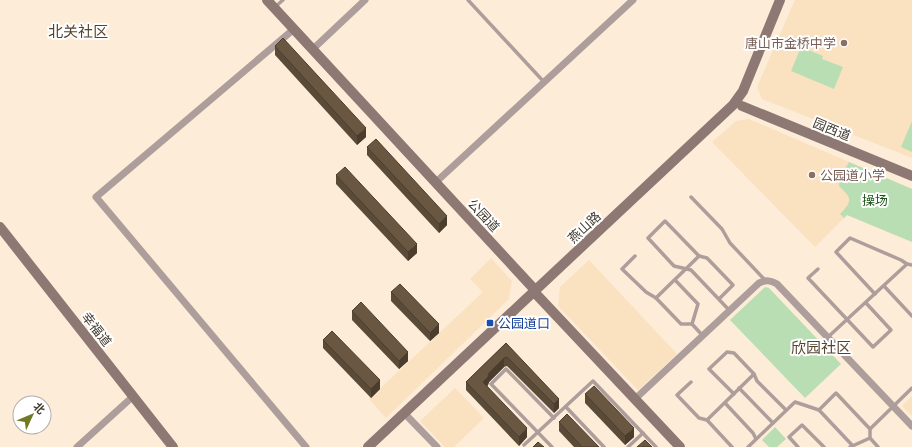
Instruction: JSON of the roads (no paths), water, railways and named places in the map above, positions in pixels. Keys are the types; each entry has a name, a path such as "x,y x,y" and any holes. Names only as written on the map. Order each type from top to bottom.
{"main road":[{"name":"公园道","path":"267,0 680,447"},
{"name":"燕山路","path":"376,447 536,292 733,105 743,91 780,0"},
{"name":"燕山路","path":"368,447 536,292 742,106 786,0"},
{"name":"园西道","path":"742,106 912,176"},
{"name":"幸福道","path":"0,228 173,447"},
{"name":"幸福道","path":"0,236 165,447"}],"street":[{"path":"313,49 366,0"},
{"path":"436,182 633,0"},
{"path":"294,29 96,197 306,447"},
{"path":"635,399 759,283 765,280 772,281 777,284 912,426"},
{"path":"78,447 129,400"},
{"path":"408,417 437,447"}],"lane":[{"path":"274,8 283,0"},
{"path":"468,0 544,82"},
{"path":"691,197 722,229 730,243 765,280"},
{"path":"719,299 733,285 707,258 699,256 665,221 648,238 674,266 691,270 730,311"},
{"path":"828,338 876,294 884,286 910,265 850,238 836,252 876,294"},
{"path":"635,256 622,269 646,292 656,298 681,324 692,324 703,336"},
{"path":"656,298 699,256"},
{"path":"818,269 808,278 873,347 891,330 866,303"},
{"path":"674,280 698,304 692,324"},
{"path":"884,286 912,316"},
{"path":"734,394 709,369 730,351 734,353 754,374 757,381 786,410"},
{"path":"552,447 491,384 506,369 554,418"},
{"path":"707,420 754,374"},
{"path":"524,445 593,381 656,447"},
{"path":"691,382 677,395 700,418 707,420 732,447"},
{"path":"739,388 773,423"},
{"path":"870,429 912,388"},
{"path":"818,410 836,393 870,429 870,438 878,447"},
{"path":"748,447 795,402 818,410 851,446 870,438"},
{"path":"725,403 756,438"},
{"path":"566,407 604,447"},
{"path":"798,447 789,438 802,425 824,447"},
{"path":"628,447 643,433"}],"place":[{"name":"唐山市金桥中学","path":"844,43"},
{"name":"公园道小学","path":"812,175"},
{"name":"公园道口","path":"490,323"}],"district":[{"name":"北关社区","path":"78,32"},
{"name":"欣园社区","path":"821,348"}],"park label":[{"name":"操场","path":"875,200"}]}
